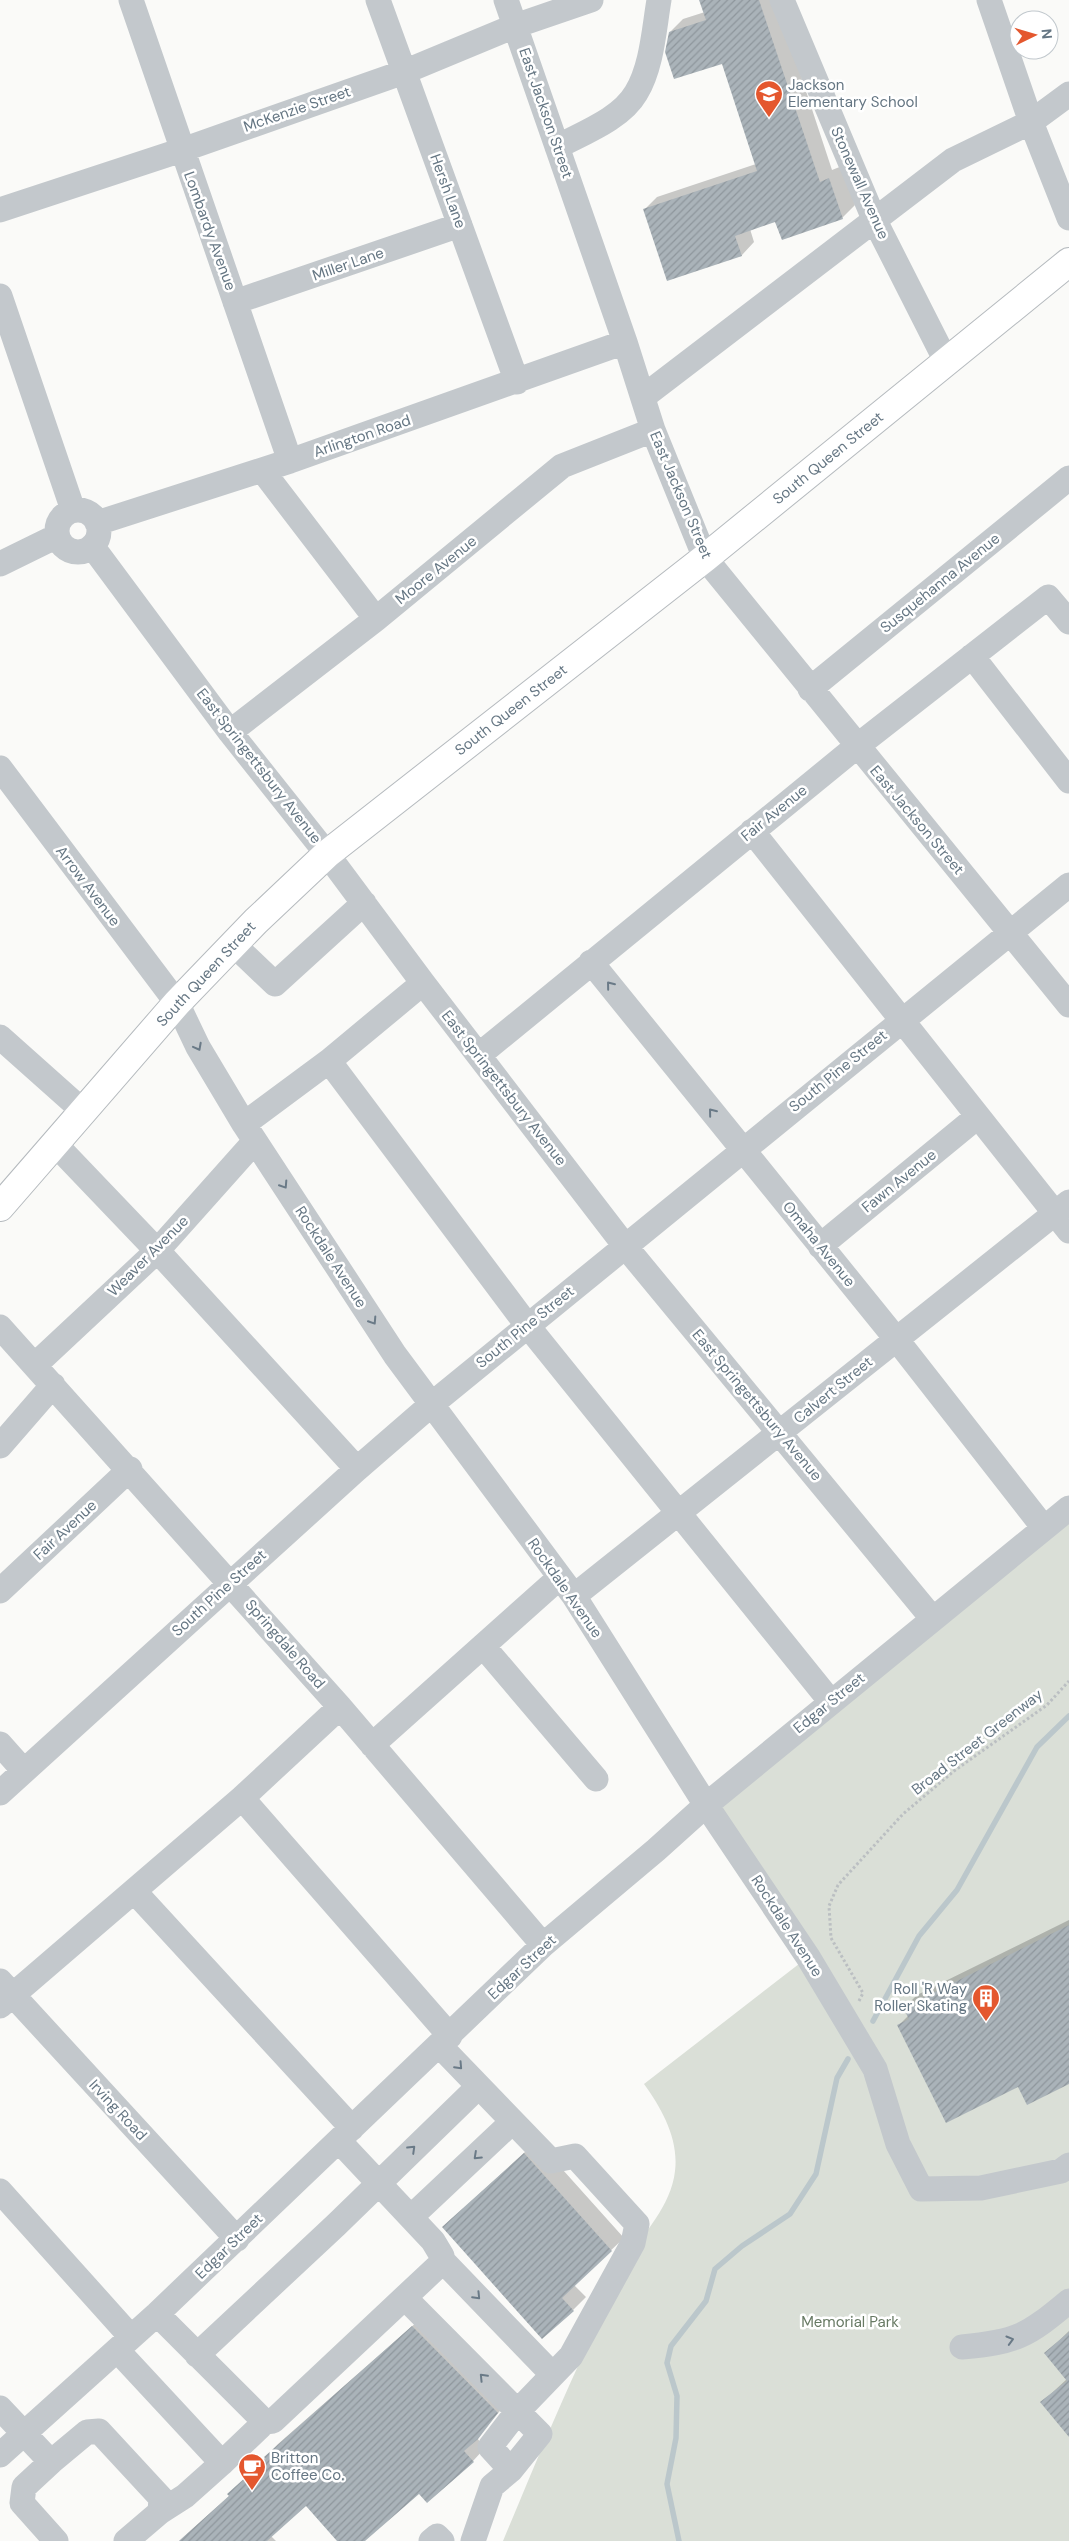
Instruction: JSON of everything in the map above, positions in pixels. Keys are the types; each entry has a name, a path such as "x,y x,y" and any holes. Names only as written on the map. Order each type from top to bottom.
{"main road":[{"name":"South Queen Street","path":"0,1207 56,1145 83,1111 177,1003 232,944 327,854 705,558 1069,262"}],"street":[{"name":"Lombardy Avenue","path":"131,0 181,150 290,461"},
{"name":"Hersh Lane","path":"378,0 517,382"},
{"name":"East Jackson Street","path":"506,0 625,342 653,430 705,558 856,747 1010,931 1069,1005"},
{"name":"McKenzie Street","path":"0,210 181,150 404,72 515,26 592,0"},
{"path":"557,147 620,111 636,94 646,68 659,0"},
{"name":"Stonewall Avenue","path":"782,0 874,219 946,361"},
{"path":"989,0 1032,122 1069,218"},
{"path":"643,397 953,160 1032,122 1069,94"},
{"name":"Miller Lane","path":"235,302 460,225"},
{"path":"0,296 73,510 61,517 57,536 60,542 71,551 85,550 95,534"},
{"name":"Arlington Road","path":"95,534 262,470 517,382 625,342"},
{"name":"Moore Avenue","path":"230,732 376,619 562,466 653,430"},
{"path":"262,470 376,619"},
{"name":"Susquehanna Avenue","path":"810,688 1069,478"},
{"name":"East Springettsbury Avenue","path":"73,510 90,514 95,534 230,732 327,854 423,983 626,1246 932,1618"},
{"path":"0,564 57,536"},
{"name":"Fair Avenue","path":"478,1055 856,747 1048,597 1069,622"},
{"path":"972,656 1069,781"},
{"name":"Arrow Avenue","path":"0,768 177,1003"},
{"path":"752,831 977,1117 1064,1215"},
{"name":"South Pine Street","path":"0,1793 357,1469 432,1404 900,1020 1069,885"},
{"path":"232,944 275,984 364,903"},
{"name":"Omaha Avenue","path":"592,962 896,1340 1044,1528"},
{"name":"Weaver Avenue","path":"34,1365 158,1251 250,1133 329,1061 423,983"},
{"name":"Rockdale Avenue","path":"177,1003 198,1047 250,1133 396,1354 566,1587 706,1805 808,1957 875,2069 898,2144 922,2189 981,2188 1061,2171 1069,2165"},
{"path":"0,1037 83,1111"},
{"path":"329,1061 527,1325 831,1702"},
{"name":"Fawn Avenue","path":"820,1246 977,1117"},
{"path":"56,1145 158,1251 357,1469"},
{"name":"Calvert Street","path":"372,1745 482,1646 566,1587 679,1513 896,1340 1064,1215"},
{"name":"Springdale Road","path":"0,1327 130,1469 340,1707 543,1945"},
{"path":"0,1446 53,1385"},
{"name":"Fair Avenue","path":"0,1591 130,1469"},
{"name":"Edgar Street","path":"0,2455 157,2314 237,2239 543,1945 656,1850 706,1805 932,1618 1069,1508"},
{"path":"482,1646 596,1779"},
{"path":"4,1994 134,1891 242,1798 340,1707"},
{"path":"0,1744 24,1771"},
{"path":"242,1798 445,2041 478,2087 551,2162 575,2156 637,2224 633,2243 571,2356 517,2412"},
{"path":"134,1891 345,2135 377,2183 411,2216 439,2249 443,2261 552,2374"},
{"name":"Irving Road","path":"4,1994 237,2239"},
{"path":"197,2355 336,2225 377,2183 478,2087"},
{"path":"411,2216 512,2122"},
{"path":"0,2191 222,2464"},
{"path":"126,2541 160,2512 185,2496 222,2464 264,2422 273,2421 279,2417 443,2261"},
{"path":"405,2298 540,2434 512,2470 492,2486 473,2541"},
{"path":"962,2347 1004,2342 1021,2337 1037,2327 1069,2301"},
{"path":"157,2314 264,2422"},
{"path":"0,2408 51,2462"},
{"path":"56,2541 22,2503 24,2486 87,2432 99,2431 161,2498 160,2512"},
{"path":"431,2541 437,2536 442,2541"}],"path":[{"name":"Broad Street Greenway","path":"847,2021 863,1993 832,1938 829,1906 838,1885 903,1814 954,1771 1047,1705 1069,1681"}],"green space":[{"name":"Memorial Park","path":"1069,1508 1069,2541 503,2541 557,2412 616,2281 625,2263 662,2208 672,2184 676,2159 672,2136 663,2114 644,2084 808,1957 706,1805"}],"building":[{"path":"699,0 759,0 820,182 829,178 843,219 782,240 775,222 735,236 742,256 667,281 643,209 757,171 722,64 674,79 665,52 669,32 706,20"},
{"name":"Roll 'R Way Roller Skating","path":"1069,1925 1069,2084 1027,2105 1018,2087 946,2123 897,2025 909,2019 903,2008"},
{"path":"524,2153 612,2251 562,2298 574,2311 542,2339 442,2227"},
{"path":"412,2326 498,2413 478,2439 464,2451 474,2462 427,2503 419,2494 365,2541 337,2541 306,2506 267,2541 179,2541 229,2496 227,2494 266,2459 264,2457"},
{"path":"1069,2332 1069,2437 1040,2402 1067,2381 1044,2353"}],"waterway":[{"path":"873,2021 919,1936 957,1890 1037,1747 1069,1716"},
{"path":"679,2541 667,2484 676,2438 677,2396 667,2363 671,2346 706,2301 715,2269 742,2246 790,2214 816,2174 837,2078 848,2059"}],"place":[{"name":"Jackson Elementary School","path":"769,118"},
{"name":"Roll 'R Way Roller Skating","path":"986,2022"},
{"name":"Britton Coffee Co.","path":"252,2491"}]}
